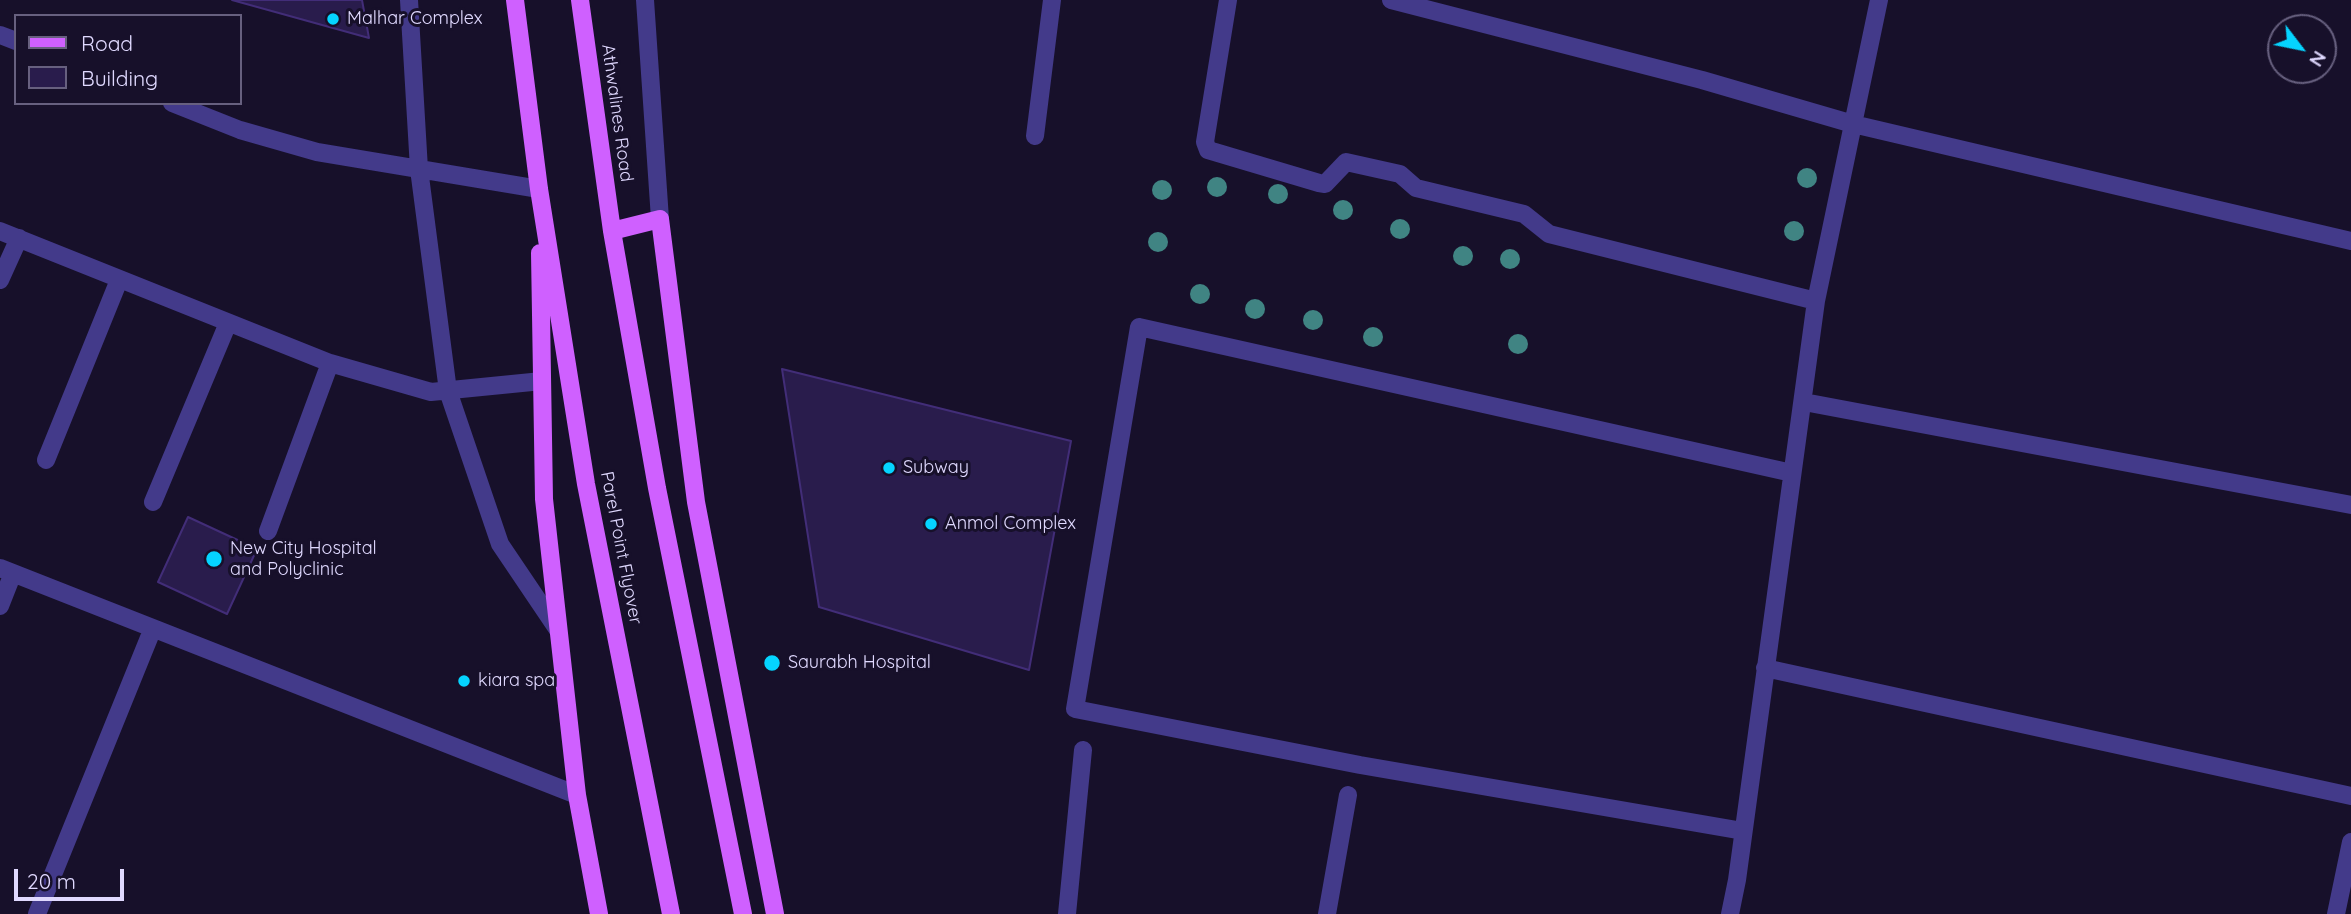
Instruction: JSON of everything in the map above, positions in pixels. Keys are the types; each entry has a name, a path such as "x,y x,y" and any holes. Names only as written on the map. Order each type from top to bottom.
{"main road":[{"path":"515,0 539,189 544,499 577,795 599,914"},
{"name":"Athwalines Road","path":"580,0 612,231"},
{"name":"Parel Point Flyover","path":"539,189 586,484 671,914"},
{"path":"743,914 657,488 612,231 660,219 696,502 775,914"}],"street":[{"path":"408,0 419,169 449,391 500,544 558,630"},
{"path":"645,0 660,219"},
{"path":"1035,136 1052,0"},
{"path":"1228,0 1205,142 1208,150 1325,184 1346,163 1400,174 1416,188 1524,214 1549,233 1816,301"},
{"path":"1391,0 1702,79 1853,124 2351,241"},
{"path":"1730,914 1804,402 1816,301 1879,0"},
{"path":"177,105 272,141 539,189"},
{"path":"0,231 330,363 431,392 542,380"},
{"path":"0,280 19,238"},
{"path":"47,460 119,280"},
{"path":"153,502 228,323"},
{"path":"1743,831 1360,765 1075,709 1139,327 1792,473"},
{"path":"268,531 330,363"},
{"path":"1804,402 2351,505"},
{"path":"0,606 6,570 577,795"},
{"path":"37,914 153,628"},
{"path":"1765,667 2351,796"},
{"path":"1067,914 1083,750"},
{"path":"1327,914 1348,795"},
{"path":"2336,914 2351,842"}],"building":[{"name":"Malhar Complex","path":"232,0 362,0 369,38"},
{"name":"Anmol Complex","path":"782,369 1071,441 1029,670 819,607"},
{"path":"188,517 257,549 227,614 158,582"}],"place":[{"name":"Malhar Complex","path":"333,19"},
{"name":"Subway","path":"889,468"},
{"name":"Anmol Complex","path":"931,524"},
{"name":"New City Hospital and Polyclinic","path":"214,559"},
{"name":"Saurabh Hospital","path":"772,663"},
{"name":"kiara spa","path":"464,681"}]}
